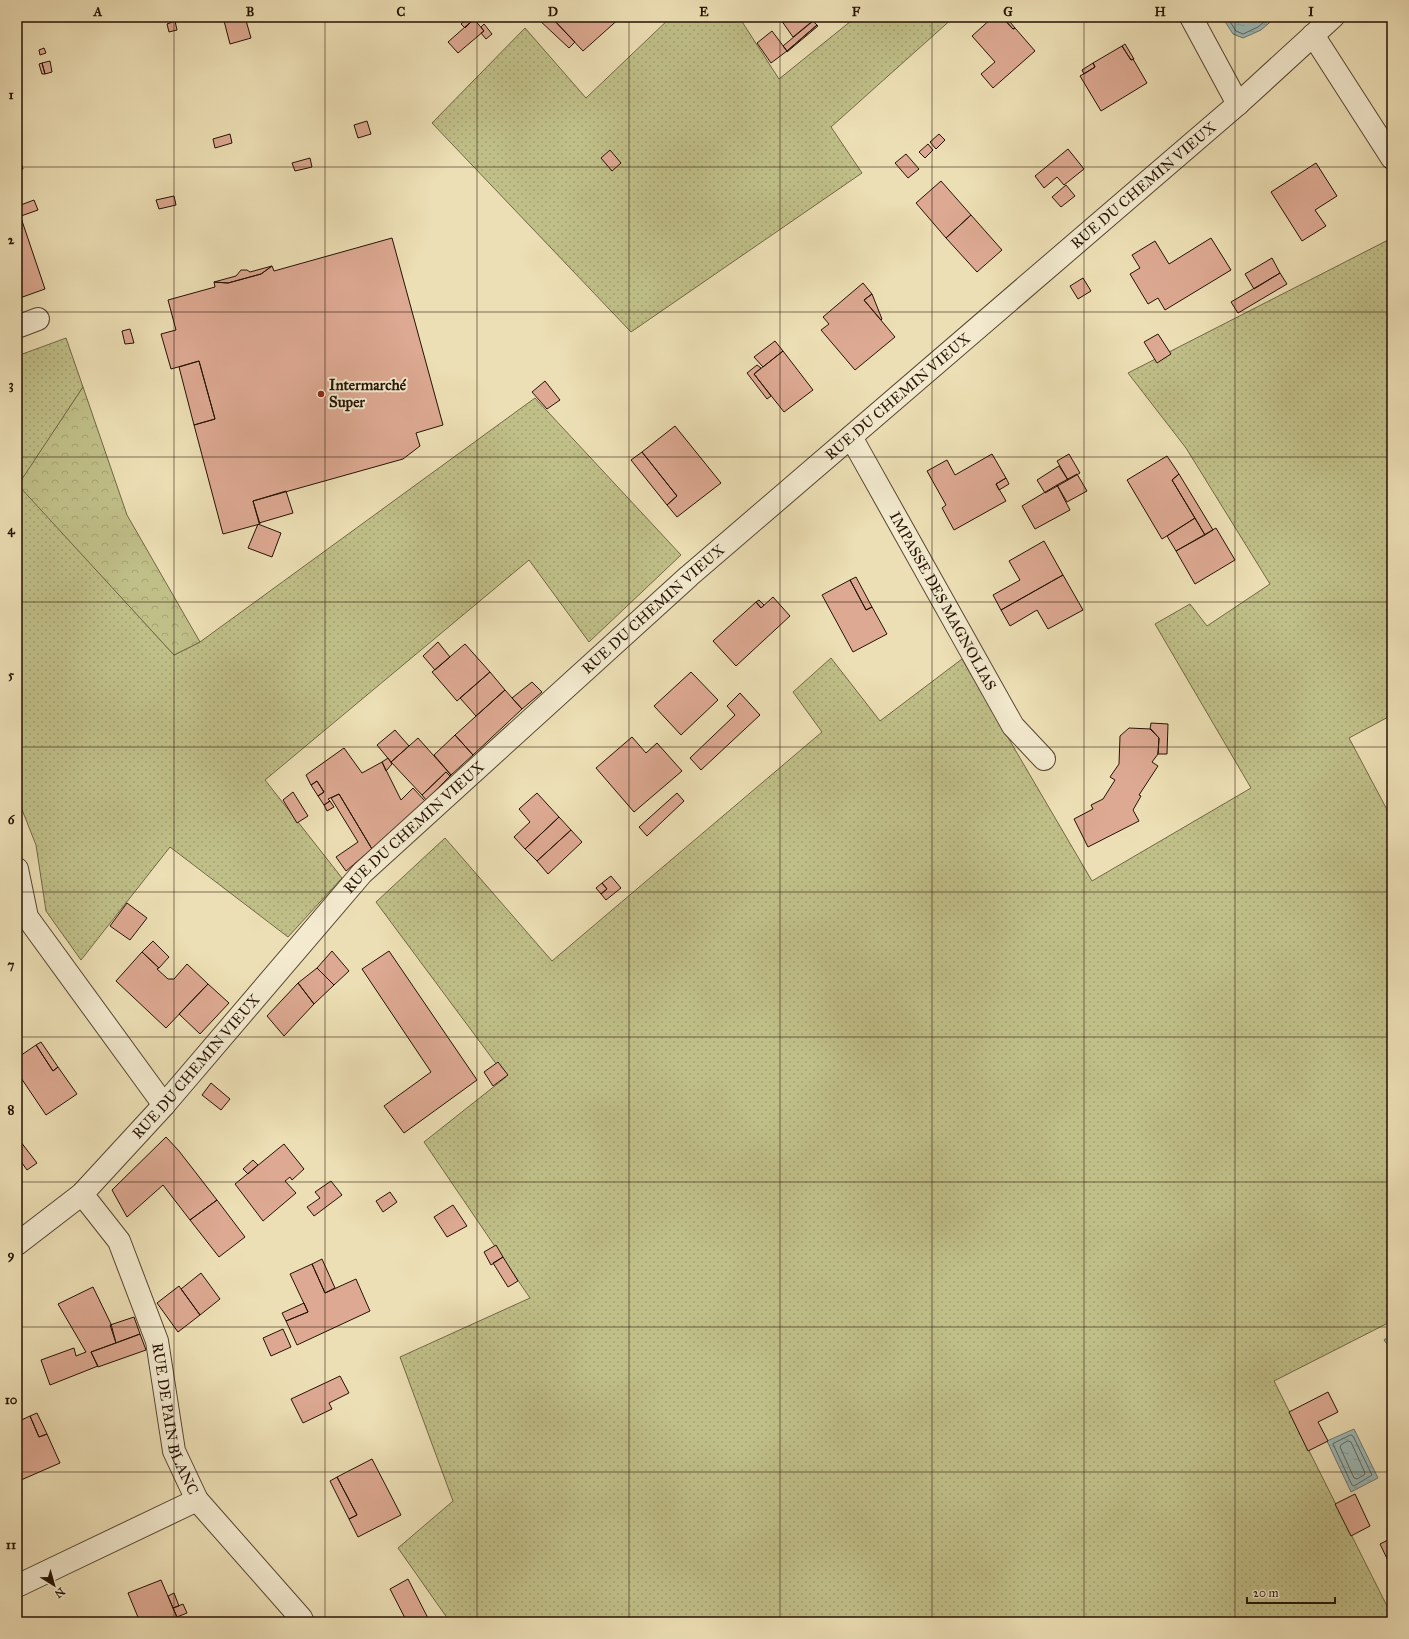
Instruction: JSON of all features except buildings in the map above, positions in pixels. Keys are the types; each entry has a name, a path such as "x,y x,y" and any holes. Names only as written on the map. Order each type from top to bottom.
{"street":[{"path":"1191,17 1238,104"},
{"name":"RUE DU CHEMIN VIEUX","path":"17,1244 82,1194 164,1105 362,873 689,576 1238,104 1333,17"},
{"path":"1313,35 1392,158"},
{"path":"17,327 38,319"},
{"name":"IMPASSE DES MAGNOLIAS","path":"851,437 1013,726 1044,759"},
{"path":"17,869 27,917 164,1105"},
{"name":"RUE DE PAIN BLANC","path":"82,1194 120,1242 157,1341 174,1450 197,1500 301,1618 302,1622"},
{"path":"17,1586 197,1500"}],"green space":[{"path":"671,17 739,17 779,79 856,17 954,17 831,127 862,173 631,332 432,123 525,28 586,98"},
{"path":"1392,238 1392,715 1349,738 1392,819 1392,1321 1274,1381 1392,1616 1392,1622 450,1622 398,1548 453,1501 400,1357 530,1298 424,1142 506,1077 376,902 445,838 552,961 822,732 793,692 831,658 880,721 962,659 1092,881 1251,788 1155,624 1190,604 1207,626 1270,584 1186,448 1128,373"},
{"path":"66,338 83,387 19,485 174,655 200,642 535,398 681,555 589,642 529,560 265,780 342,878 288,937 170,847 81,960 46,911 36,845 17,797 17,356"},
{"path":"83,387 127,515 200,642 174,655 18,485"}],"water":[{"path":"1222,17 1276,17 1261,30 1243,38 1233,34"},
{"path":"1392,1334 1392,1351 1384,1340"},
{"path":"1354,1429 1378,1478 1351,1492 1327,1441"}],"place":[{"name":"Intermarché Super","path":"321,394"}]}
